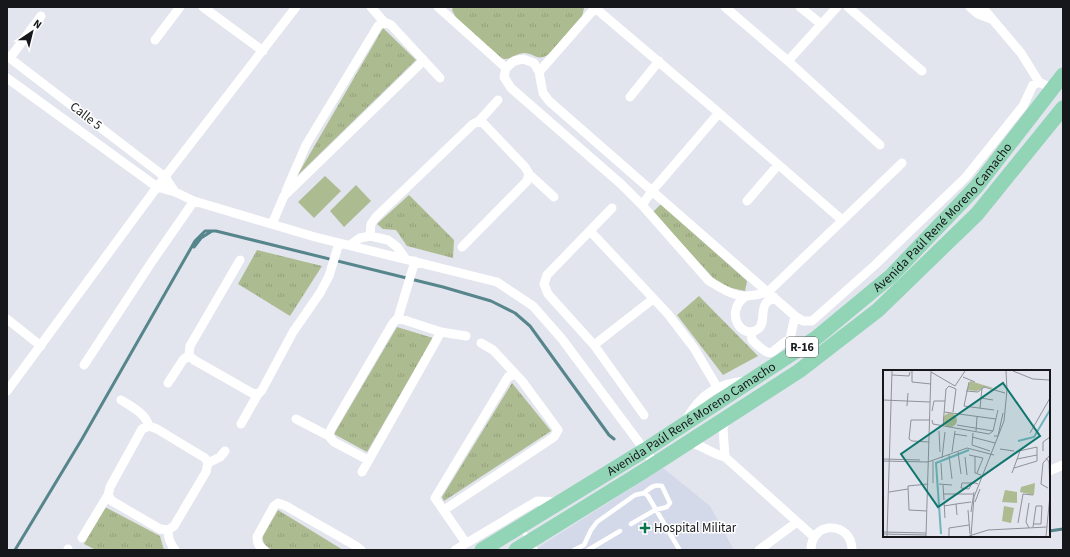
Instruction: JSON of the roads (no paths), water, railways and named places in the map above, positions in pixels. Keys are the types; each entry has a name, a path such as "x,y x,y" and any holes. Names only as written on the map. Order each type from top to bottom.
{"main road":[{"name":"Avenida Paúl René Moreno Camacho","path":"519,543 560,502 645,450 750,380 793,345 816,338 891,276 971,182 1046,86 1063,75"},
{"name":"Avenida Paúl René Moreno Camacho","path":"482,550 519,543 655,464 799,371 878,310 977,214 1063,108"}],"street":[{"path":"155,40 180,7"},
{"path":"202,7 263,50"},
{"path":"7,390 157,187 296,7"},
{"path":"371,7 384,22 391,25 421,55 440,78"},
{"path":"539,72 594,7 659,61 842,220"},
{"path":"725,7 788,61 880,145"},
{"path":"800,7 821,24"},
{"path":"788,61 837,7"},
{"path":"848,7 922,71"},
{"path":"970,7 978,14 992,19"},
{"path":"982,7 1021,53 1046,86"},
{"path":"440,8 506,68"},
{"path":"8,57 41,16"},
{"path":"272,224 306,145 378,26 384,22"},
{"name":"Calle 5","path":"8,57 165,177 175,192"},
{"path":"284,196 420,64 423,59"},
{"path":"771,295 736,295 723,290 709,281 642,205 621,184 511,88 504,77 506,68 514,61 523,59 534,63 539,72 541,86 549,102 652,191 771,295 795,316 803,321 812,321 971,182 990,197"},
{"path":"630,97 659,61"},
{"name":"Calle 5","path":"7,78 157,187"},
{"path":"370,236 371,224 376,217 472,124 479,121 498,100"},
{"path":"642,205 652,191 719,113"},
{"path":"479,121 525,168 529,174 554,197"},
{"path":"746,296 740,300 736,307 735,315 737,322 744,330 752,332 758,329 763,322 763,311 771,295 842,220 902,163"},
{"path":"747,201 778,165"},
{"path":"462,247 527,181 529,174"},
{"path":"157,187 175,192 194,201 272,224 337,247 350,245 498,282 533,306 562,339 655,464"},
{"path":"84,365 194,201"},
{"path":"612,208 547,275 544,284 548,294 594,345 644,415"},
{"path":"590,231 668,314 694,348 717,386"},
{"path":"350,245 360,238 370,236 388,240 397,247 405,258"},
{"path":"241,424 258,394 262,390 293,332 320,293 329,276 337,247"},
{"path":"168,382 183,360 189,355 190,346 240,260"},
{"path":"328,436 392,323 398,318 415,261"},
{"path":"594,345 653,299"},
{"path":"752,332 752,340 763,351 768,353 793,345 795,316"},
{"path":"398,318 441,332 466,336"},
{"path":"7,320 41,346"},
{"path":"362,472 441,332"},
{"path":"444,510 554,437 558,430 555,423 522,381 493,350 481,342"},
{"path":"189,355 194,360 252,393 258,394"},
{"path":"466,543 435,498 508,377 515,374"},
{"path":"684,424 692,409 703,396 717,386 750,380"},
{"path":"121,400 147,419 149,426"},
{"path":"725,457 723,429 727,418"},
{"path":"296,419 368,460"},
{"path":"82,538 108,495 110,488 142,429 149,426 157,429 205,458 208,464 206,472 174,526 168,530 160,528 112,501 108,495"},
{"path":"689,442 699,445 718,456 725,457 814,536"},
{"path":"208,464 220,457 225,451"},
{"path":"1050,471 1063,465"},
{"path":"455,550 537,501 560,502"},
{"path":"264,550 257,542 257,537 274,506 278,503 286,506 356,546 360,550"},
{"path":"759,550 797,522"},
{"path":"811,550 811,544 814,536 827,528 835,528 843,531 849,537 852,544 852,550"},
{"path":"168,530 168,538 175,550"}],"lane":[{"path":"574,550 584,545 591,530 597,522 635,495 644,493 651,487 657,485 662,486 670,504 667,507 655,510 631,524"},
{"path":"644,493 648,496 679,549"},
{"path":"588,550 620,531"}],"waterway":[{"path":"15,550 82,439 195,241 205,231 216,231 443,287 491,301 515,313 530,326 609,435 614,439"},
{"path":"194,247 201,238 212,231"},
{"path":"1050,531 1063,529"}],"place":[{"name":"Hospital Militar","path":"645,528"}]}
